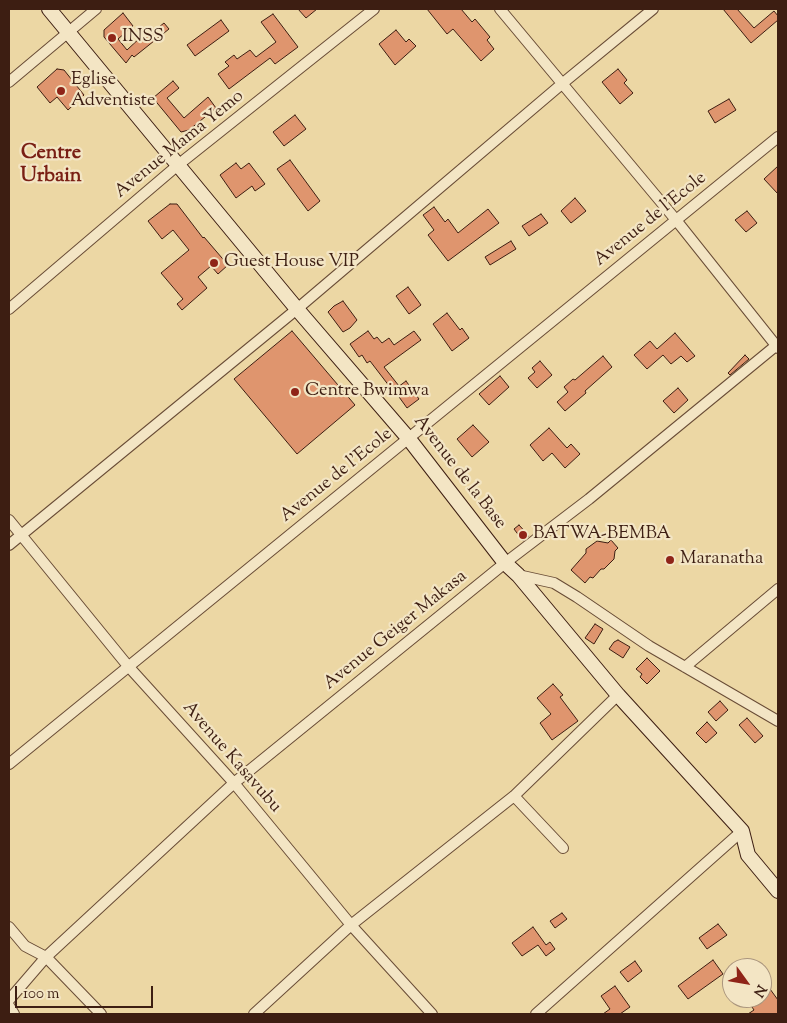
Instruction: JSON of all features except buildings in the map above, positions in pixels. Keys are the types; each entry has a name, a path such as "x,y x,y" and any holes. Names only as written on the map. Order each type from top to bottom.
{"main road":[{"name":"Avenue de la Base","path":"49,9 297,309 409,438 506,563 618,695 742,831 748,854 778,891"}],"street":[{"path":"9,82 96,9"},
{"name":"Avenue Mama Yemo","path":"9,309 178,165 374,9"},
{"path":"500,9 778,346"},
{"path":"9,545 297,309 653,9"},
{"name":"Avenue de l'Ecole","path":"9,764 778,137"},
{"name":"Avenue Geiger Makasa","path":"9,1000 46,957 234,784 506,563 589,499 778,346"},
{"name":"Avenue Kasavubu","path":"9,520 128,666 234,784 351,924 432,1014"},
{"path":"518,575 554,583 650,646 778,721"},
{"path":"685,666 778,589"},
{"path":"254,1014 351,924 514,796 618,695"},
{"path":"514,796 563,848"},
{"path":"536,1014 742,831"},
{"path":"9,927 24,946 46,957 100,1014"},
{"path":"9,1006 14,1014"}],"place":[{"name":"INSS","path":"112,38"},
{"name":"Eglise Adventiste","path":"61,91"},
{"name":"Guest House VIP","path":"214,263"},
{"name":"Centre Bwimwa","path":"295,392"},
{"name":"BATWA-BEMBA","path":"523,535"},
{"name":"Maranatha","path":"670,560"}],"district":[{"name":"Centre Urbain","path":"51,166"}]}
